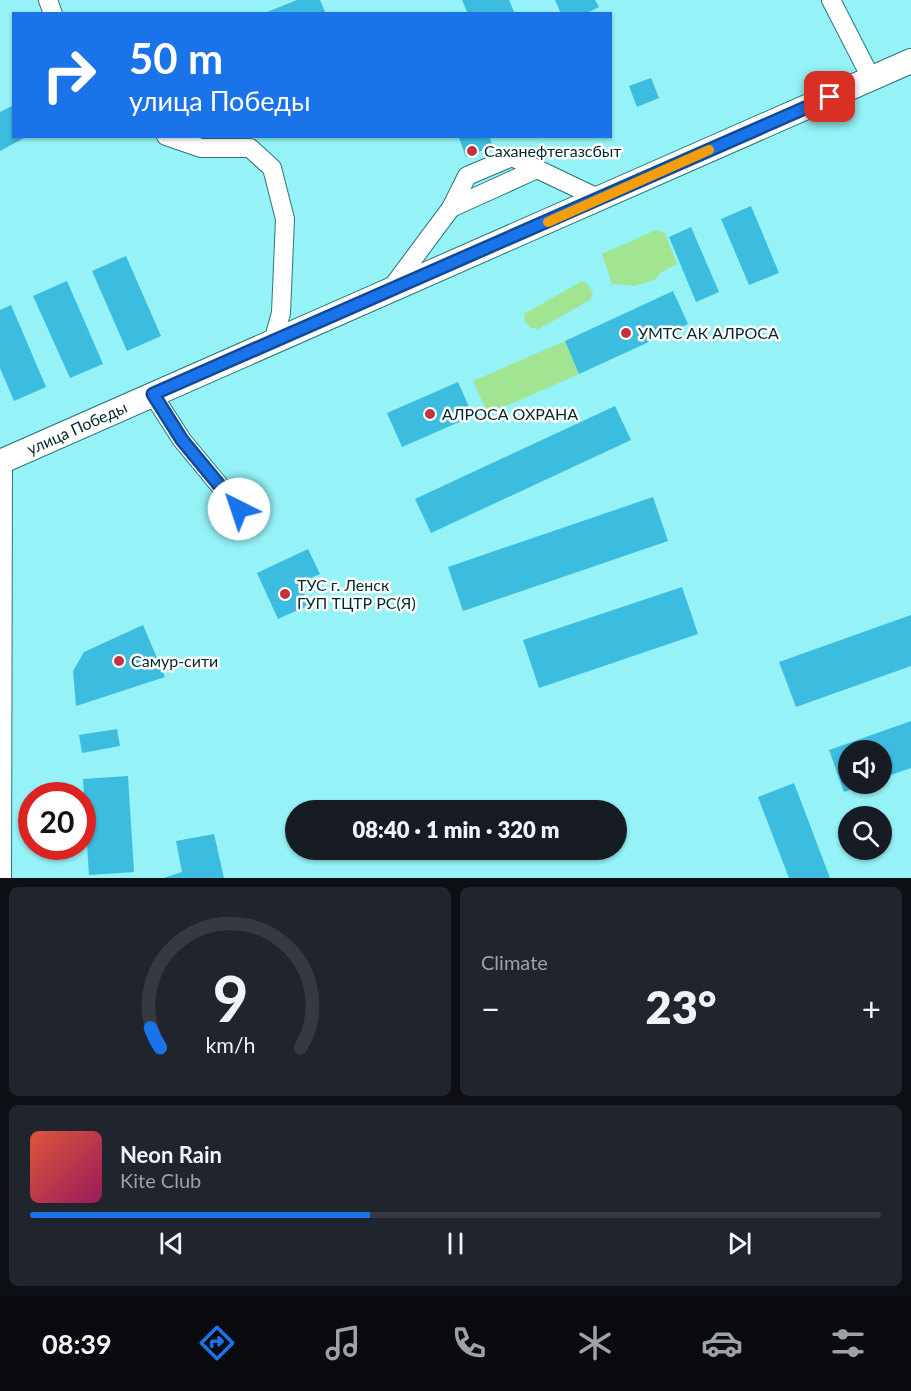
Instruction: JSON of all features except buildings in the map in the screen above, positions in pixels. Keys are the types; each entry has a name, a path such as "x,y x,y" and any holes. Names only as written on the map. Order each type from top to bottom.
{"main road":[{"name":"улица Победы","path":"2,461 911,61"}],"street":[{"path":"831,0 872,78"},
{"path":"172,138 201,148 250,148 273,168 285,219 281,313 273,342"},
{"path":"389,291 451,208 467,176 512,157 600,199"},
{"path":"153,394 182,440 239,509"},
{"path":"2,461 2,878"}],"green space":[{"path":"656,230 665,233 677,264 660,273 655,280 634,286 612,284 602,254"},
{"path":"582,281 588,284 593,294 590,300 539,329 531,328 525,322 524,314"},
{"path":"565,341 579,374 488,414 473,381"}],"slow traffic":[{"path":"548,222 709,150"}],"place":[{"name":"Саханефтегазсбыт","path":"472,151"},
{"name":"УМТС АК АЛРОСА","path":"626,333"},
{"name":"АЛРОСА ОХРАНА","path":"430,414"},
{"name":"ТУС г. Ленск ГУП ТЦТР РС(Я)","path":"285,594"},
{"name":"Самур-сити","path":"119,661"}],"route":[{"path":"239,509 182,440 153,394 830,97"}]}
